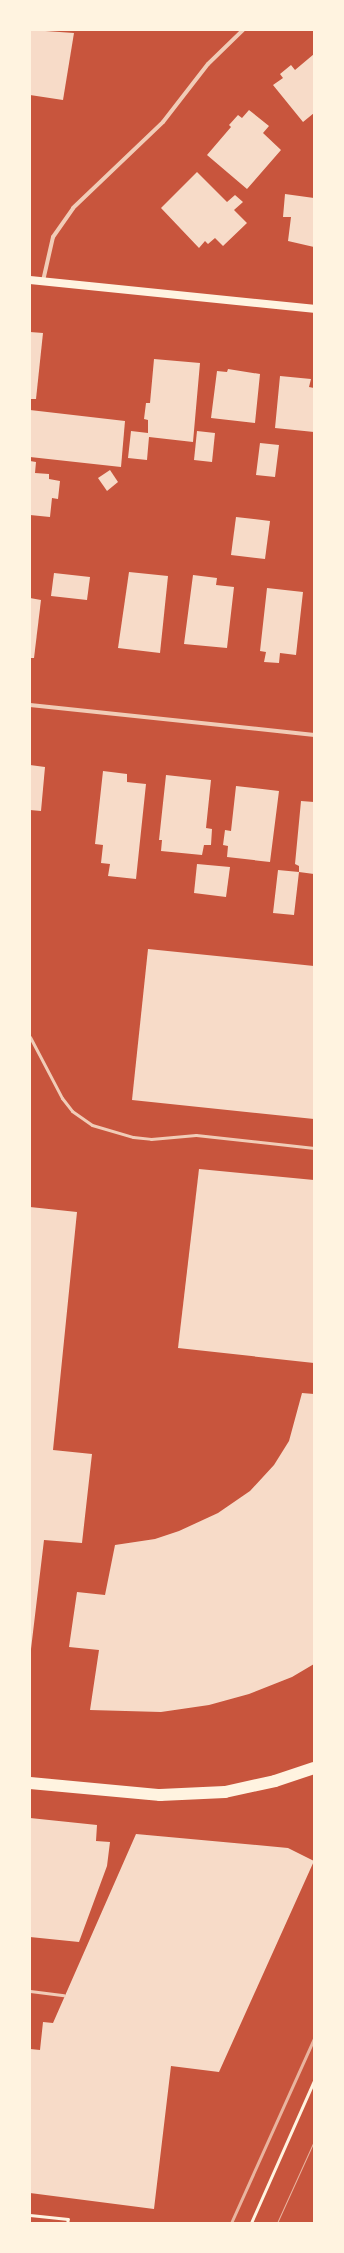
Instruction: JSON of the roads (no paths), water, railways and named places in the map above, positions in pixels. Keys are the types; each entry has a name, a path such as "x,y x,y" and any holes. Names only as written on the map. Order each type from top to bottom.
{"highway":[{"path":"30,1783 160,1795 225,1792 275,1781 314,1768"}],"main road":[{"path":"30,280 314,309"}],"street":[{"path":"43,281 48,250 53,237 73,208 162,122 208,64 242,30"},
{"path":"30,705 314,735"}],"lane":[{"path":"30,1037 62,1098 72,1111 92,1125 133,1138 151,1139 196,1135 314,1148"},
{"path":"30,1991 64,1995"}],"tram line":[{"path":"277,2223 314,2141"}],"railway":[{"path":"231,2223 314,2038"}]}
